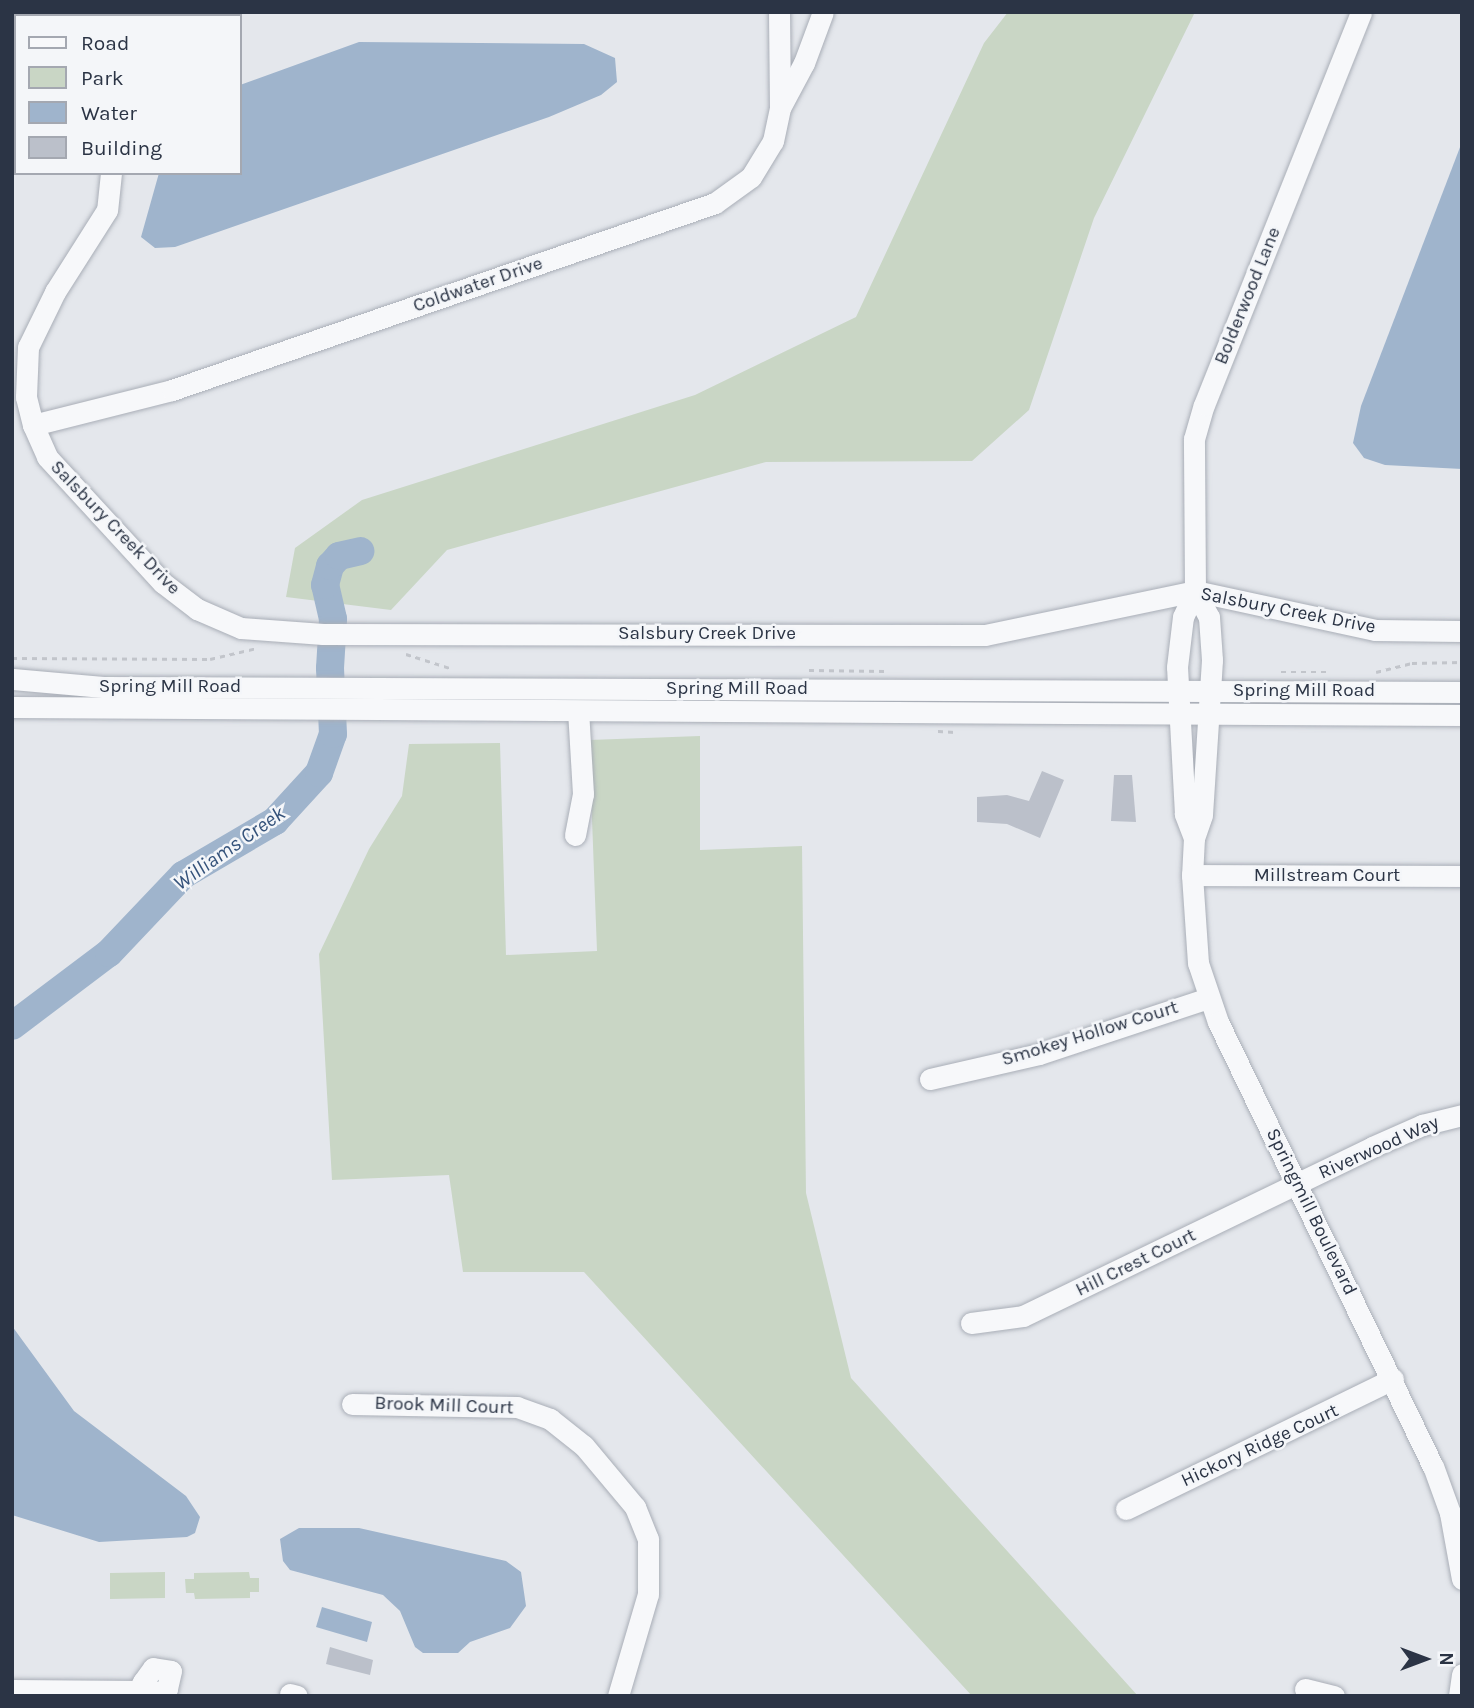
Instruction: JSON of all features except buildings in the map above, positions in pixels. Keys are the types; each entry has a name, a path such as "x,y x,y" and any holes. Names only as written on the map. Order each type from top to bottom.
{"street":[{"name":"Coldwater Drive","path":"33,425 172,390 715,203 751,177 764,160 780,107 779,12"},
{"path":"780,107 804,63 823,12"},
{"name":"Bolderwood Lane","path":"1178,703 1183,617 1195,591 1194,439 1204,405 1361,12"},
{"name":"Salsbury Creek Drive","path":"111,175 107,210 55,292 28,347 26,397 33,425 47,457 179,596 241,628 323,634 985,635 1195,591 1375,631 1462,631"},
{"name":"Bolderwood Lane","path":"1195,591 1209,617 1210,704"},
{"name":"Spring Mill Road","path":"12,679 104,687 349,688 1178,703 1462,715"},
{"name":"Spring Mill Road","path":"1210,704 1462,692"},
{"name":"Spring Mill Road","path":"12,707 578,711 1178,703"},
{"name":"Springmill Boulevard","path":"1178,703 1185,814 1194,838"},
{"name":"Springmill Boulevard","path":"1210,704 1202,815 1194,838 1192,875 1195,939 1208,998 1393,1379 1443,1491 1459,1544 1462,1579"},
{"path":"575,835 583,794 578,711"},
{"name":"Millstream Court","path":"1192,875 1462,876"},
{"name":"Smokey Hollow Court","path":"930,1079 1039,1054 1208,998"},
{"name":"Riverwood Way","path":"1297,1185 1422,1125 1462,1115"},
{"name":"Hill Crest Court","path":"971,1323 1023,1316 1297,1185"},
{"name":"Hickory Ridge Court","path":"1126,1509 1393,1379"},
{"name":"Brook Mill Court","path":"352,1404 517,1407 550,1419 584,1446 635,1507 648,1539 648,1594 618,1696"},
{"path":"1459,1696 1462,1674"},
{"path":"12,1690 138,1691 144,1682"},
{"path":"1305,1689 1334,1696"}],"path":[{"path":"12,658 210,659 270,648"},
{"path":"397,652 432,665 463,669"},
{"path":"1375,672 1412,663 1462,662"},
{"path":"799,670 890,671"},
{"path":"1275,672 1337,672"}],"green space":[{"path":"1008,12 1195,12 1094,218 1029,410 972,461 766,462 447,550 391,610 286,597 295,548 362,500 695,395 856,317 984,43"},
{"path":"700,736 700,850 802,846 806,1193 851,1378 1138,1696 972,1696 584,1272 463,1272 449,1175 332,1180 319,954 369,849 402,796 409,744 500,743 506,955 597,951 589,740"},
{"path":"165,1572 165,1598 110,1599 110,1573"},
{"path":"249,1572 250,1578 259,1578 259,1592 250,1592 250,1598 195,1599 194,1593 186,1593 185,1579 194,1579 194,1573"}],"water":[{"path":"359,42 584,44 615,58 617,82 601,95 549,117 175,247 155,248 141,237 158,175 242,175 242,84"},
{"path":"1462,142 1462,469 1385,465 1364,458 1353,443 1361,406"},
{"path":"12,1326 74,1411 186,1496 200,1517 195,1533 187,1537 99,1542 12,1515"},
{"path":"299,1528 359,1528 506,1561 521,1572 526,1606 510,1628 470,1642 458,1653 423,1653 415,1647 400,1611 383,1595 290,1570 283,1561 280,1539"},
{"path":"322,1607 372,1622 367,1642 316,1627"}],"waterway":[{"name":"Williams Creek","path":"12,1026 109,953 183,875 275,821 319,773 333,734 330,668 333,619 325,585 330,566 339,556 360,551"}]}
